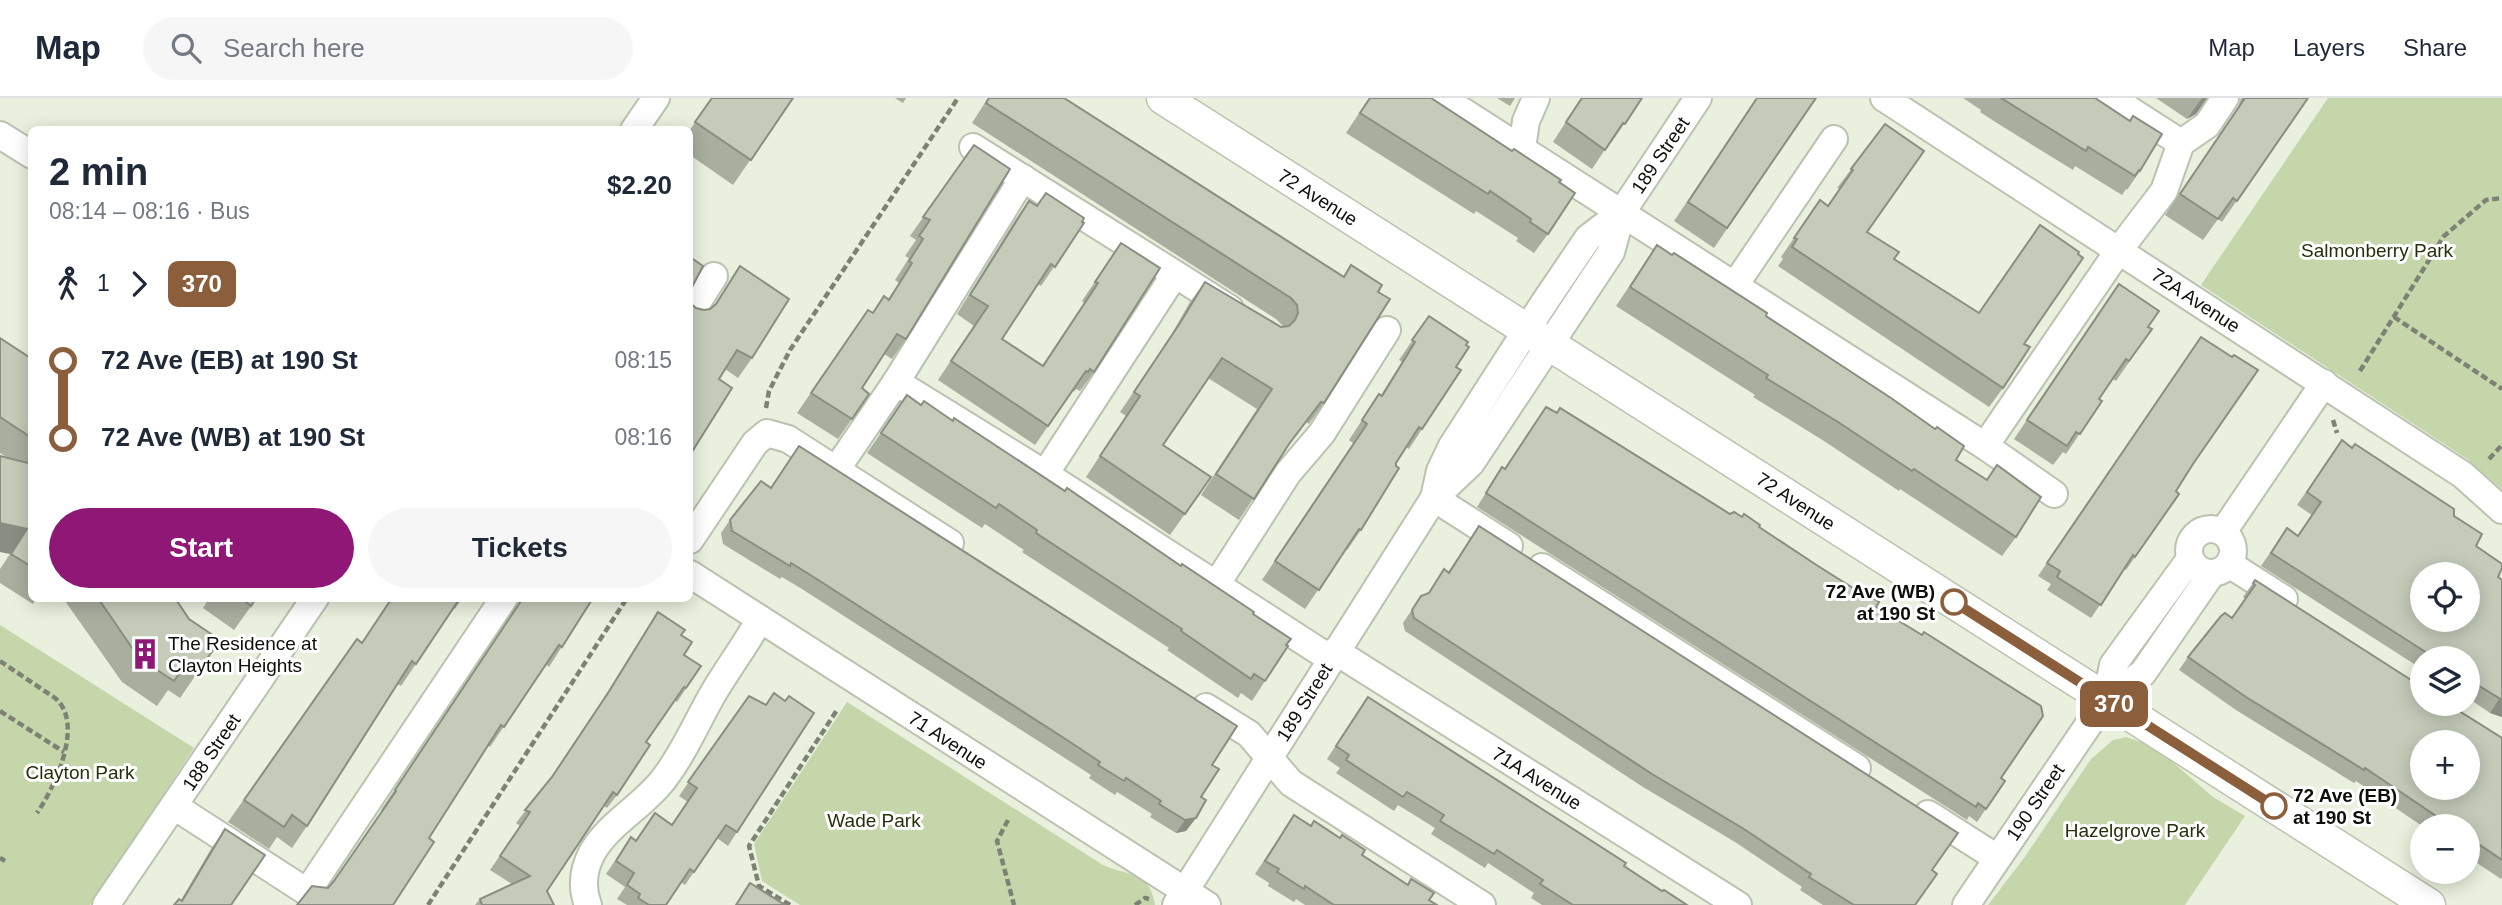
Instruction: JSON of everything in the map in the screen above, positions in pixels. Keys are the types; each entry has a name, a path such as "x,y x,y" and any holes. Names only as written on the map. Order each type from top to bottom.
{"main road":[{"name":"72 Avenue","path":"1163,98 2429,905"}],"street":[{"path":"637,126 656,98"},
{"path":"1442,98 1985,446 2054,494"},
{"path":"1522,148 1526,121 1536,98"},
{"name":"189 Street","path":"1171,898 1270,758 1434,499 1440,471 1452,446 1538,336 1588,238 1622,212 1698,98"},
{"name":"72A Avenue","path":"1884,98 2463,475 2502,510"},
{"path":"2111,98 2181,143"},
{"path":"1985,446 2119,250 2164,191 2181,143 2207,125 2225,98"},
{"path":"0,135 28,152"},
{"path":"1734,285 1834,139"},
{"path":"972,147 1256,325"},
{"path":"836,470 896,382 1023,178"},
{"path":"1045,474 1175,274"},
{"path":"693,309 714,276"},
{"path":"1216,585 1288,473 1322,433 1387,330"},
{"name":"71A Avenue","path":"896,382 1045,474 1216,585 1738,905"},
{"path":"2210,565 2232,559 2233,547 2223,532 2324,383"},
{"path":"693,536 755,443 767,433 788,439 966,553"},
{"path":"1434,499 1877,781"},
{"name":"190 Street","path":"1966,905 2106,699 2113,665 2210,565 2189,545 2197,533 2210,528 2223,532"},
{"path":"2210,565 2307,614"},
{"name":"71 Avenue","path":"693,576 1171,898 1207,905"},
{"name":"188 Street","path":"106,905 312,602"},
{"path":"174,806 307,892 501,602"},
{"path":"588,905 583,892 584,878 592,854 608,833 646,800 673,767 715,690 760,619"},
{"path":"1190,697 1249,734 1291,783 1482,905"},
{"path":"1910,803 1997,858"}],"path":[{"path":"766,418 769,391 790,350 958,98"},
{"path":"2360,371 2444,236 2486,200 2502,198"},
{"path":"2394,317 2502,389"},
{"path":"2489,459 2502,445"},
{"path":"428,905 623,602"},
{"path":"0,661 61,703 66,716 64,752 52,791 37,813"},
{"path":"790,905 759,886 749,846 837,710"},
{"path":"0,711 64,752"},
{"path":"1008,820 997,841 1014,905"},
{"path":"1135,905 1145,898 1171,898"}],"green space":[{"name":"Salmonberry Park","path":"2328,98 2502,98 2502,489 2467,459 2201,285"},
{"name":"Clayton Park","path":"0,625 194,748 90,905 0,905"},
{"name":"Wade Park","path":"847,702 1103,865 1136,876 1148,886 1155,905 800,905 762,881 754,844"},
{"name":"Hazelgrove Park","path":"2126,737 2154,746 2213,797 2245,816 2185,905 1988,905 2024,858 2091,759 2113,740"}],"building":[{"path":"712,98 793,98 751,160 695,122"},
{"path":"989,98 1064,98 1344,277 1351,265 1382,285 1378,292 1390,299 1324,403 1321,402 1289,444 1254,499 1216,474 1272,389 1222,358 1163,445 1211,477 1185,514 1100,456 1140,396 1134,392 1205,282 1281,327 1289,326 1295,320 1297,305 1291,298 986,103"},
{"path":"1370,98 1431,98 1561,180 1559,182 1575,193 1548,234 1490,191 1488,194 1360,113"},
{"path":"1582,98 1642,98 1605,150 1566,122"},
{"path":"1757,98 1816,98 1727,228 1688,202"},
{"path":"2001,98 2095,98 2130,121 2133,116 2162,134 2135,176 2088,147 2086,151"},
{"path":"2245,98 2308,98 2237,201 2233,198 2218,219 2180,194"},
{"path":"1885,124 1924,151 1867,232 1899,252 1894,259 1979,313 2040,225 2079,252 2083,258 2024,344 2030,347 2003,388 1792,247 1797,239 1794,238 1820,200 1828,206 1853,170 1851,169"},
{"path":"974,145 1010,169 906,339 897,334 862,388 869,394 852,419 811,393 868,310 873,313 884,296 889,300 923,239 919,236 930,220 923,217"},
{"path":"1046,193 1084,218 1084,223 1055,267 1051,264 1002,339 1043,366 1121,243 1160,268 1094,372 1090,369 1086,371 1048,426 951,361 988,306 970,295 1029,201 1037,206"},
{"path":"1657,245 1672,255 1674,253 1767,313 1766,316 1964,446 1956,460 1987,480 1997,465 2041,497 2016,537 1914,469 1912,471 1766,378 1768,375 1630,287"},
{"path":"693,259 703,266 693,285"},
{"path":"740,266 789,299 752,358 737,350 719,379 732,388 693,450 693,306 704,310 716,304"},
{"path":"2119,284 2159,311 2148,327 2152,329 2129,361 2126,359 2099,399 2102,401 2080,434 2076,432 2067,446 2027,420"},
{"path":"1429,316 1468,342 1466,345 1469,347 1456,367 1461,370 1422,429 1419,427 1396,463 1399,468 1361,530 1359,529 1319,590 1275,561 1367,424 1362,420 1379,394 1382,396 1415,342 1412,340"},
{"path":"2201,337 2258,370 2193,464 2176,491 2179,494 2135,557 2133,555 2101,605 2057,577 2060,571 2047,563"},
{"path":"0,338 28,356 28,435 0,417"},
{"path":"907,395 921,405 924,401 953,421 954,418 1065,491 1067,488 1291,639 1265,681 1254,674 1251,679 1181,631 1182,629 1036,533 1037,530 999,504 996,508 881,433"},
{"path":"1546,407 1557,413 1560,408 1730,514 1734,512 1742,517 1744,514 1818,566 1861,593 1862,590 1879,602 1876,607 1922,635 1924,632 2041,706 2043,716 2001,778 2005,781 1986,809 1978,803 1976,807 1486,493"},
{"path":"2342,440 2352,448 2355,444 2454,509 2454,516 2482,534 2476,546 2502,564 2498,577 2502,580 2502,700 2480,686 2480,646 2416,646 2271,553 2287,528 2298,536 2321,502 2307,492"},
{"path":"799,446 1237,726 1212,765 1219,769 1201,797 1206,800 1196,818 1185,820 1159,804 1161,801 1126,778 1124,781 1098,765 1100,762 1067,740 812,576 732,531 730,520 761,481 771,488"},
{"path":"0,456 28,463 28,565 11,554 27,529 0,523"},
{"path":"1479,526 1958,833 1932,870 1937,874 1915,905 1854,905 1809,877 1811,874 1744,829 1652,774 1414,618 1412,610 1421,596 1429,593 1444,569 1449,573"},
{"path":"2255,580 2410,679 2410,716 2467,716 2502,738 2502,860 2480,845 2480,814 2433,814 2412,800 2480,800 2480,730 2410,730 2410,798 2365,768 2364,770 2246,697 2188,657 2221,616 2225,613 2232,618 2255,585"},
{"path":"101,602 178,602 189,619 220,640 197,673 185,665 174,681 139,658"},
{"path":"389,602 457,602 416,664 412,661 307,826 292,815 284,827 244,800 357,639 362,643"},
{"path":"520,602 590,602 562,647 559,645 504,727 501,725 429,838 434,842 393,905 297,905 312,886 328,888 334,881"},
{"path":"658,612 685,630 681,635 692,642 684,655 701,666 646,742 650,745 617,795 613,792 547,891 554,905 482,905 480,899 530,876 500,856 530,812 525,810 552,777"},
{"path":"774,693 785,701 789,696 814,713 737,832 726,825 694,872 690,869 666,905 649,905 638,898 640,894 627,885 634,873 616,861 631,837 636,841 655,813 672,825 697,788 688,782 749,696 766,705"},
{"path":"1368,697 1687,905 1573,905 1540,884 1543,880 1497,850 1494,854 1440,821 1444,815 1407,792 1403,797 1372,777 1346,760 1349,755 1336,746"},
{"path":"1294,815 1311,826 1314,821 1340,838 1342,835 1365,850 1362,855 1408,885 1411,879 1434,893 1429,900 1437,905 1334,905 1305,886 1304,889 1265,861"},
{"path":"225,829 265,855 231,905 174,905 179,899 182,901"},
{"path":"750,883 785,905 736,905"}],"bus line":[{"name":"370","path":"1954,602 2274,806"}],"place":[{"name":"72 Ave (WB) at 190 St","path":"1954,602"},
{"name":"The Residence at Clayton Heights","path":"145,654"},
{"name":"72 Ave (EB) at 190 St","path":"2274,806"}]}
